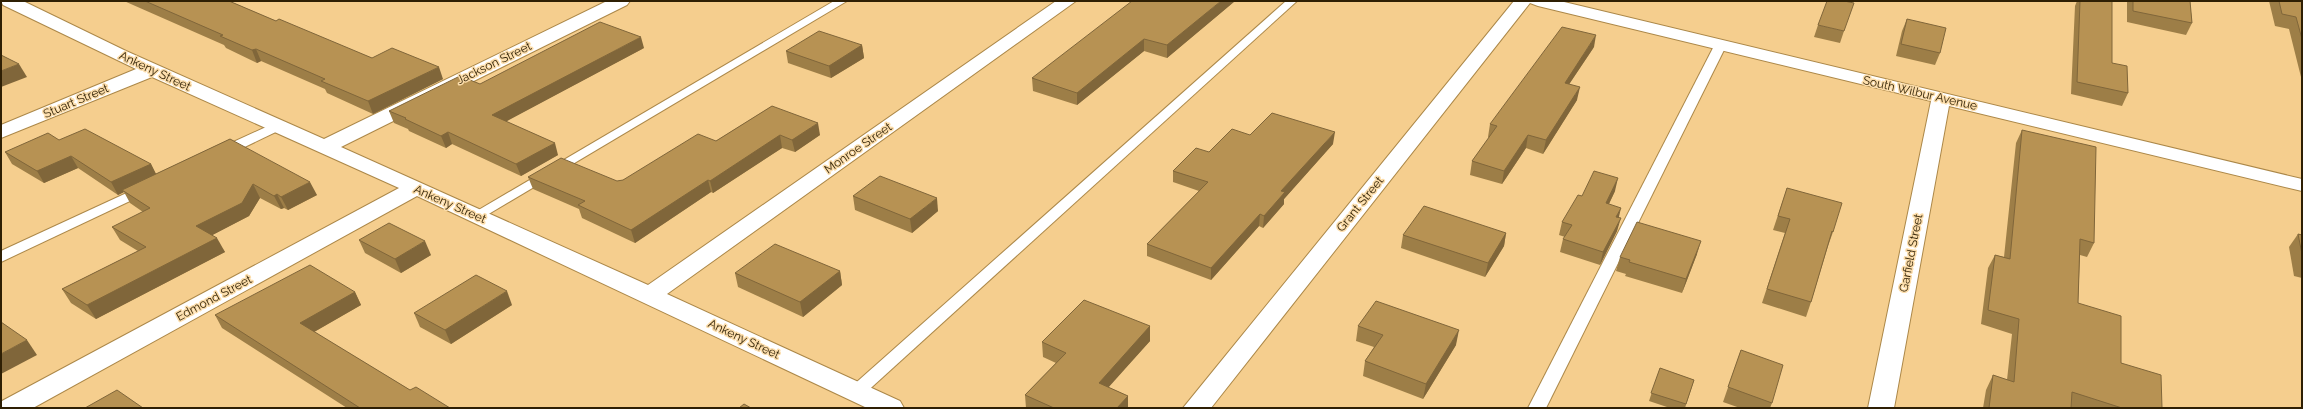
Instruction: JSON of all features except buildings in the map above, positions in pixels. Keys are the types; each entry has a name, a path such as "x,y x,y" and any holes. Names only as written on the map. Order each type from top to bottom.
{"street":[{"name":"Ankeny Street","path":"9,1 151,70 477,215 891,408"},
{"name":"Jackson Street","path":"324,147 621,1"},
{"name":"Monroe Street","path":"650,295 1067,1"},
{"name":"Grant Street","path":"1196,408 1523,1"},
{"name":"South Wilbur Avenue","path":"1538,1 2302,185"},
{"name":"Stuart Street","path":"1,132 151,70"},
{"name":"Garfield Street","path":"1881,408 1941,98"},
{"name":"Edmond Street","path":"11,408 416,188"}],"lane":[{"path":"477,215 842,1"},
{"path":"856,392 1292,1"},
{"path":"1537,408 1720,46"},
{"path":"213,157 277,126"},
{"path":"1,258 156,184"}]}
